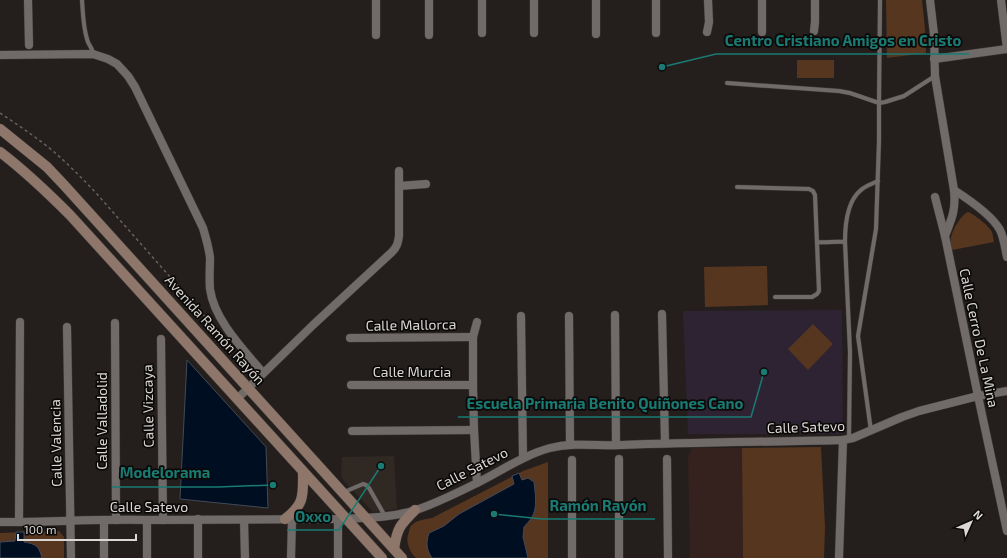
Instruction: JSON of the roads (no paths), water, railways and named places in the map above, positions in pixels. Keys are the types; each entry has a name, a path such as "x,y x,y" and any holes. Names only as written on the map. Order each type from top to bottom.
{"main road":[{"name":"Avenida Ramón Rayón","path":"0,129 47,167 64,185 344,492 402,558"},
{"path":"0,152 70,215 303,472 342,519 382,558"},
{"path":"289,519 302,499 303,472"},
{"path":"394,549 396,536 400,527 404,520 415,510"}],"street":[{"path":"28,0 29,45"},
{"path":"376,0 376,35"},
{"path":"429,0 429,35"},
{"path":"482,0 482,33"},
{"path":"534,0 534,33"},
{"path":"596,0 596,34"},
{"path":"656,0 656,33"},
{"path":"707,32 709,22 708,0"},
{"path":"762,0 762,32"},
{"path":"814,0 814,31"},
{"path":"930,0 934,34 935,76 955,200 953,215 945,236"},
{"path":"934,59 1007,49 1001,0"},
{"path":"0,55 93,54 117,64 128,76 135,87 203,228 210,257 210,289 213,302 226,327 263,373"},
{"path":"237,399 313,325 396,248 399,236 399,171"},
{"path":"399,186 426,184"},
{"path":"954,190 982,211 996,224 1002,234 1007,257"},
{"name":"Calle Cerro De La Mina","path":"935,197 945,236 1007,531"},
{"path":"662,314 665,443"},
{"path":"615,315 616,445"},
{"path":"521,316 523,458"},
{"path":"569,316 570,444"},
{"path":"19,522 20,322"},
{"name":"Calle Valladolid","path":"115,322 116,520"},
{"path":"477,322 473,337 474,430 477,483"},
{"name":"Calle Valencia","path":"67,327 71,558"},
{"name":"Calle Mallorca","path":"350,338 473,337"},
{"name":"Calle Vizcaya","path":"161,339 163,520"},
{"name":"Calle Murcia","path":"350,385 473,385"},
{"name":"Calle Satevo","path":"0,522 198,519 342,519 385,516 415,510 477,483 523,458 551,448 570,444 616,445 846,440 902,417 936,406 1007,391"},
{"path":"352,431 474,430"},
{"path":"839,558 846,440"},
{"path":"619,459 619,558"},
{"path":"667,459 668,558"},
{"path":"572,460 572,558"},
{"path":"198,519 198,558"},
{"path":"289,519 291,558"},
{"path":"338,558 342,519"},
{"path":"104,520 104,558"},
{"path":"147,520 147,558"},
{"path":"244,520 245,558"}],"lane":[{"path":"82,0 84,27 87,41 93,54"},
{"path":"871,431 858,336 876,229 879,141 880,0"},
{"path":"727,82 833,90 850,93 879,103 904,96 935,76"},
{"path":"846,440 850,352 845,232 847,216 854,199 861,189 878,181"},
{"path":"737,187 809,188 815,195 819,291 812,297 775,297"},
{"path":"817,242 846,242"},
{"path":"344,492 363,484 366,485 385,516"}],"water":[{"path":"187,360 266,447 268,508 180,499"},
{"path":"519,473 522,480 528,478 534,482 535,491 536,504 534,513 524,527 523,537 528,558 432,558 427,546 429,533 444,526 459,514 514,484 512,476"},
{"path":"16,532 24,532 24,542 36,546 40,551 42,558 0,558 0,542 15,541"}],"place":[{"name":"Centro Cristiano Amigos en Cristo","path":"662,67"},
{"name":"Escuela Primaria Benito Quiñones Cano","path":"764,372"},
{"name":"Oxxo","path":"381,466"},
{"name":"Modelorama","path":"273,485"},
{"name":"Ramón Rayón","path":"494,514"}]}
